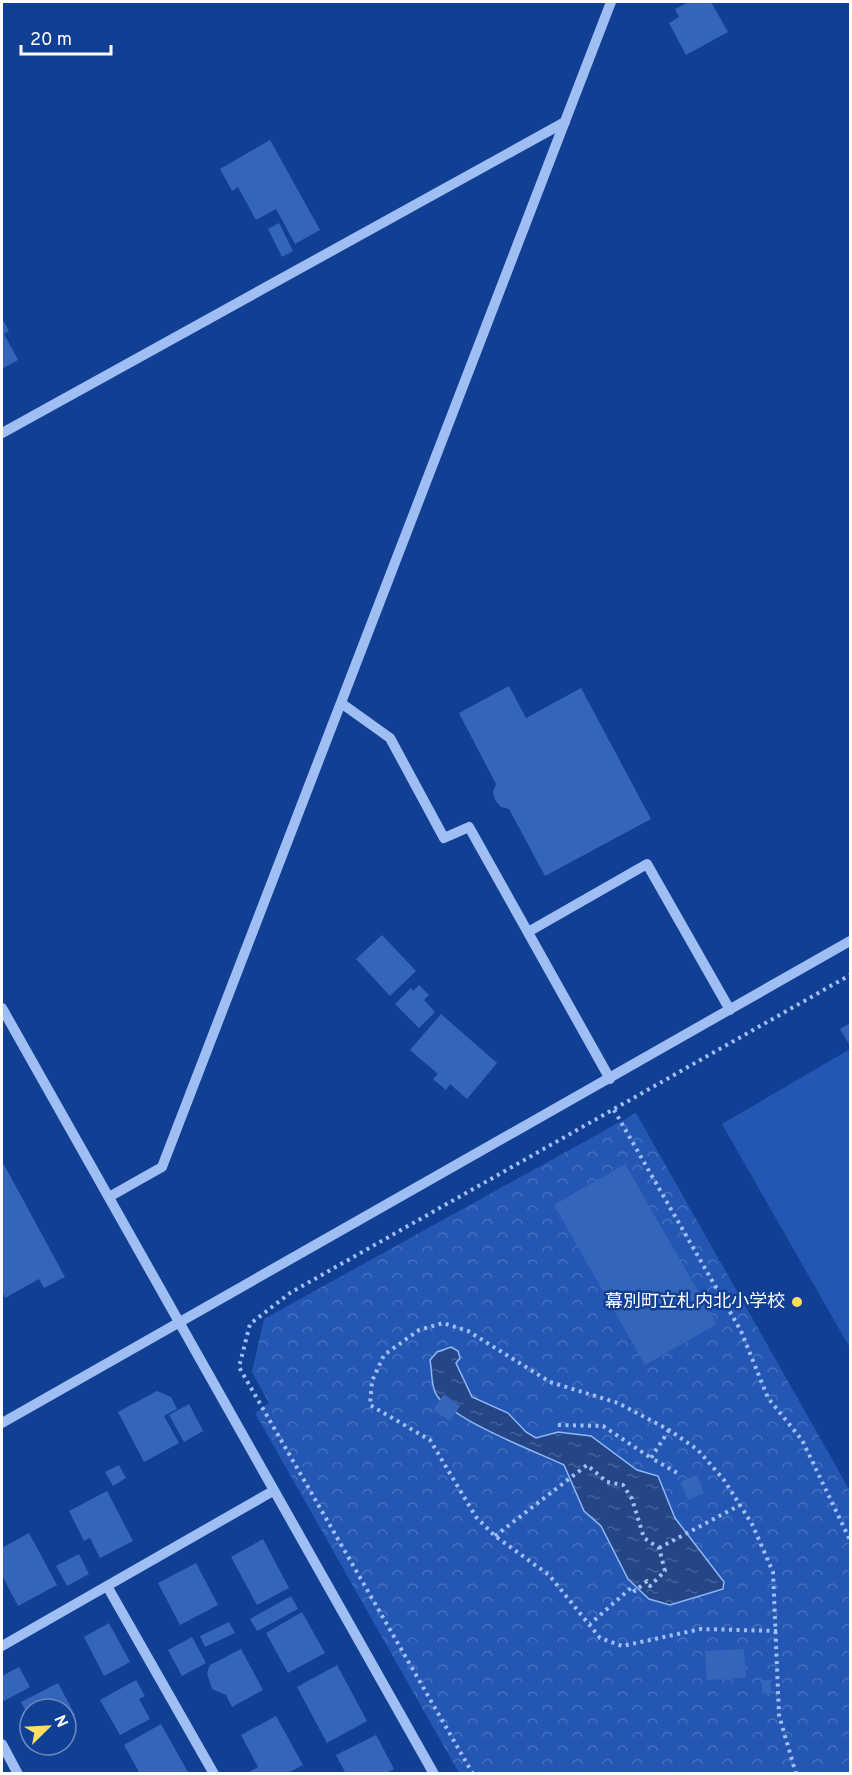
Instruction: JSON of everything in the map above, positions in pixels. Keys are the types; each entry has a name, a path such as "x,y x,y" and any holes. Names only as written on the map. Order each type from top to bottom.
{"street":[{"path":"109,1197 162,1167 610,2"},
{"path":"2,433 565,122"},
{"path":"341,703 390,738 444,838 469,827 610,1079"},
{"path":"528,932 647,864 730,1010"},
{"path":"2,1423 850,941"},
{"path":"2,1008 434,1773"},
{"path":"2,1646 273,1491"},
{"path":"107,1586 214,1773"},
{"path":"2,1744 18,1773"}],"path":[{"path":"473,1773 239,1368 250,1324 290,1293 850,975"},
{"path":"614,1110 741,1331 768,1398 802,1440 850,1540"},
{"path":"777,1631 701,1629 622,1646 600,1638 549,1575 495,1536 476,1517 430,1440 370,1405 372,1381 384,1355 419,1330 443,1323 468,1331 550,1382 618,1403 669,1430 698,1450 724,1480 753,1524 773,1572 777,1631 779,1715 796,1773"},
{"path":"558,1425 603,1426 679,1474"},
{"path":"651,1458 669,1430"},
{"path":"495,1536 587,1465 606,1482 623,1485 632,1499 644,1538 659,1548 665,1571 650,1586 647,1581 635,1591 633,1587 590,1624"},
{"path":"659,1548 740,1504"}],"green space":[{"path":"850,1049 850,1348 722,1124"},
{"path":"636,1113 850,1491 850,1773 459,1773 255,1413 269,1403 252,1372 264,1319"}],"water":[{"path":"451,1347 458,1351 460,1358 456,1363 472,1397 508,1413 526,1432 536,1438 558,1432 591,1436 637,1470 658,1476 675,1518 724,1582 723,1589 670,1605 649,1599 628,1579 601,1526 584,1511 564,1465 514,1443 456,1413 435,1392 430,1360 437,1352"}],"building":[{"path":"689,2 711,2 728,32 686,55 669,23 679,17 675,9"},
{"path":"270,140 320,230 295,244 276,209 256,220 238,187 232,191 220,169"},
{"path":"279,223 293,251 282,257 268,229"},
{"path":"2,318 9,331 4,334 18,360 2,369"},
{"path":"509,686 526,718 581,688 651,819 545,876 509,809 501,807 495,800 493,792 496,784 459,713"},
{"path":"382,935 416,971 390,996 356,959"},
{"path":"419,985 429,995 424,1000 435,1012 419,1028 395,1004 411,988 413,991"},
{"path":"441,1014 497,1063 467,1099 450,1084 446,1090 433,1079 438,1074 410,1050"},
{"path":"850,1023 850,1043 849,1044 840,1029"},
{"path":"2,1161 65,1277 44,1288 39,1279 5,1298 2,1291"},
{"path":"625,1164 717,1324 645,1365 554,1205"},
{"path":"157,1391 171,1397 177,1409 164,1416 179,1443 144,1462 118,1412"},
{"path":"444,1394 460,1406 450,1421 433,1410"},
{"path":"189,1404 203,1431 184,1442 169,1415"},
{"path":"119,1465 126,1478 113,1486 105,1472"},
{"path":"697,1475 704,1493 688,1500 680,1482"},
{"path":"107,1491 133,1541 100,1558 90,1538 84,1541 69,1511"},
{"path":"29,1533 57,1585 18,1606 2,1575 2,1548"},
{"path":"263,1539 289,1588 257,1605 231,1557"},
{"path":"79,1554 89,1574 67,1586 56,1566"},
{"path":"196,1563 218,1605 180,1625 158,1583"},
{"path":"291,1596 298,1609 257,1631 250,1619"},
{"path":"302,1612 325,1653 288,1673 266,1633"},
{"path":"229,1622 235,1633 205,1647 200,1636"},
{"path":"109,1623 130,1662 104,1676 84,1637"},
{"path":"192,1637 206,1663 182,1676 168,1650"},
{"path":"241,1649 263,1690 232,1707 226,1695 212,1689 207,1673 210,1665"},
{"path":"744,1649 746,1678 707,1680 705,1651"},
{"path":"337,1665 367,1721 327,1743 297,1687"},
{"path":"19,1667 30,1687 4,1701 2,1676"},
{"path":"136,1680 145,1696 139,1699 150,1719 120,1735 100,1700"},
{"path":"762,1680 771,1680 771,1694 762,1693"},
{"path":"58,1683 65,1697 31,1697"},
{"path":"276,1716 303,1765 286,1774 245,1774 258,1767 241,1735"},
{"path":"161,1724 189,1774 140,1774 124,1745"},
{"path":"376,1735 394,1769 385,1774 346,1774 336,1755"}],"place":[{"name":"幕別町立札内北小学校","path":"797,1302"}]}
